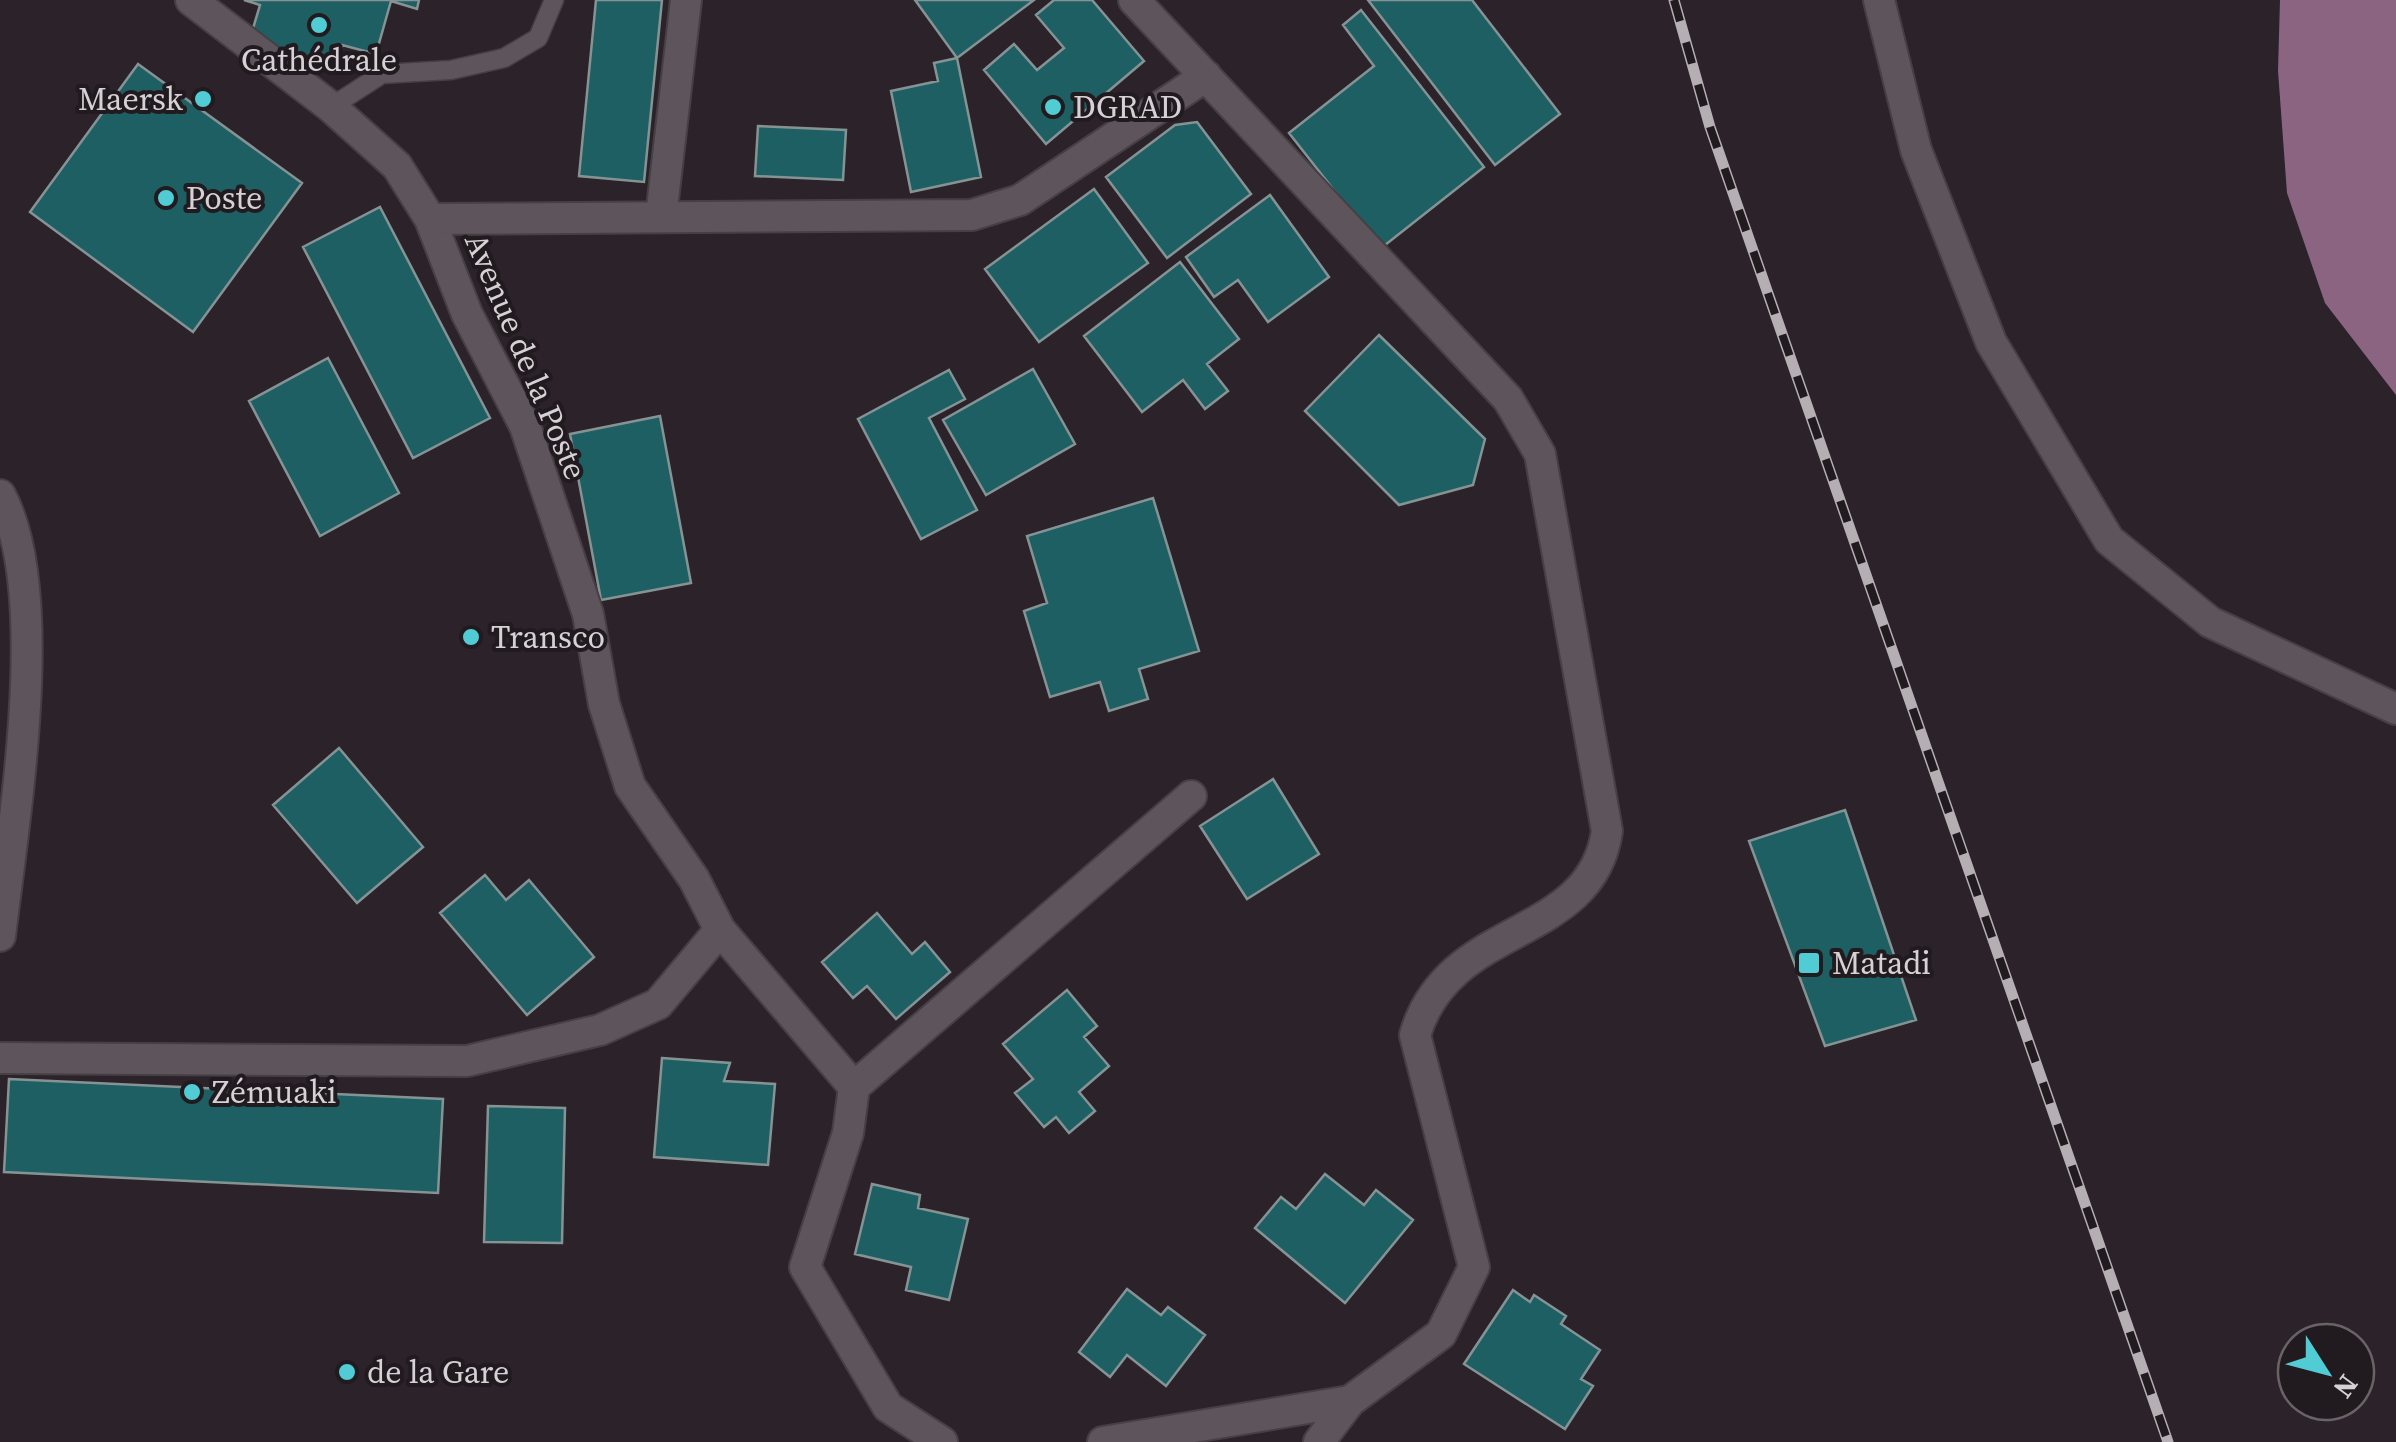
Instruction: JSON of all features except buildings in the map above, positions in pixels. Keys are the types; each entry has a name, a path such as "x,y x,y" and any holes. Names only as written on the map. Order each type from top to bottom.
{"street":[{"name":"Avenue de la Poste","path":"191,0 331,107 397,166 430,219 467,314 525,426 588,614 604,704 630,786 694,879 720,930 854,1087"},
{"path":"660,217 686,0"},
{"path":"1134,0 1495,384 1540,454 1607,831 1604,854 1585,888 1540,921 1474,953 1423,1009 1416,1035 1474,1267 1441,1334 1350,1400 1319,1442"},
{"path":"1879,0 1916,150 1991,342 2108,540 2210,622 2396,709"},
{"path":"430,219 972,216 1020,200 1206,76"},
{"path":"0,496 9,512 26,589 22,754 0,936"},
{"path":"942,1442 888,1407 805,1268 848,1133 854,1087 1191,796"},
{"path":"0,1058 467,1061 600,1030 658,1004 720,930"},
{"path":"1103,1442 1350,1400"}],"lane":[{"path":"331,107 382,74 450,70 504,58 538,38 554,0"}],"shaded area":[{"path":"2280,0 2396,0 2396,395 2325,303 2287,193 2278,71"}],"railway":[{"path":"1674,0 1710,127 2168,1442"}],"place":[{"name":"Cathédrale","path":"319,25"},
{"name":"Maersk","path":"203,99"},
{"name":"DGRAD","path":"1053,107"},
{"name":"Poste","path":"166,198"},
{"name":"Transco","path":"471,637"},
{"name":"Matadi","path":"1809,963"},
{"name":"Zémuaki","path":"192,1092"},
{"name":"de la Gare","path":"347,1372"}]}
